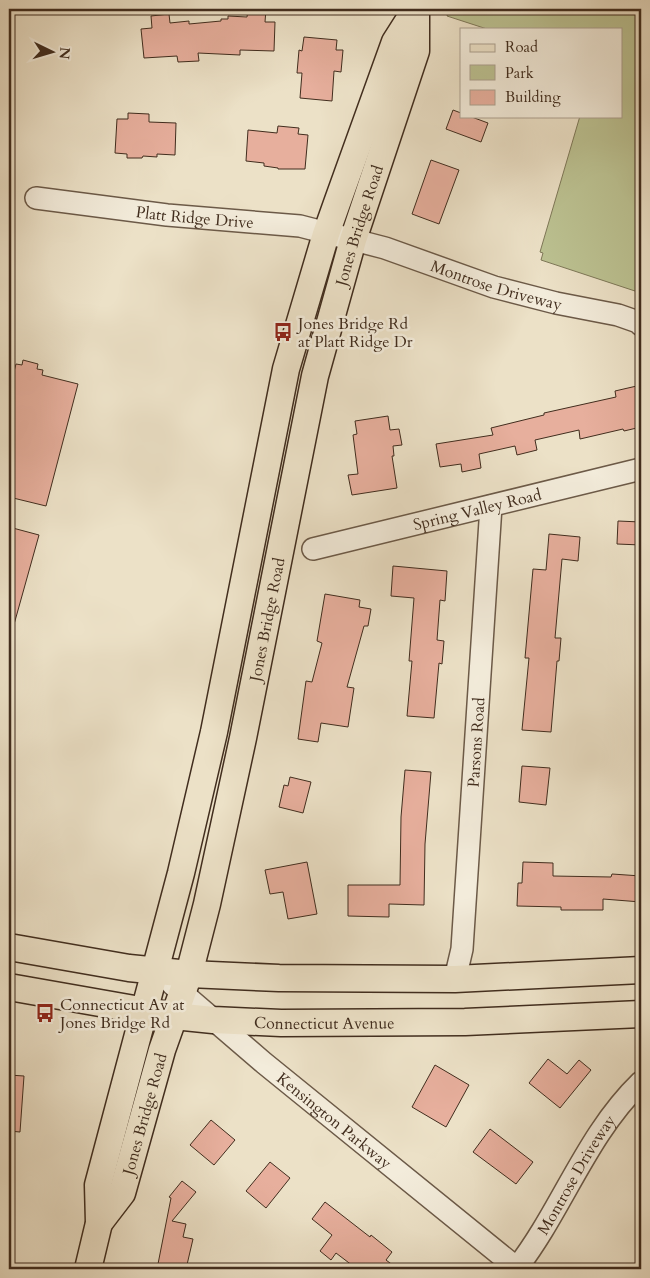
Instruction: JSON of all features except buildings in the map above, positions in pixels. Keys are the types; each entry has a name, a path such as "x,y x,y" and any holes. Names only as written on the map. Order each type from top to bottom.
{"main road":[{"name":"Jones Bridge Road","path":"88,1269 99,1223 98,1185 181,873 214,732 286,369 326,234 395,42 416,9"},
{"name":"Jones Bridge Road","path":"99,1223 122,1193 162,1050 182,994 207,904 244,738 316,376 353,240 416,51 416,9"},
{"name":"Connecticut Avenue","path":"9,947 129,968 154,970 213,1020 281,1023 465,1022 641,1014"},
{"name":"Connecticut Avenue","path":"9,987 144,1010 182,994 279,978 455,979 641,970"}],"street":[{"name":"Platt Ridge Drive","path":"36,198 167,215 300,226 353,240"},
{"name":"Montrose Driveway","path":"353,240 385,248 494,287 556,303 618,314 641,325"},
{"name":"Spring Valley Road","path":"313,549 641,469"},
{"name":"Parsons Road","path":"455,979 462,949 491,506"},
{"name":"Kensington Parkway","path":"213,1020 520,1269"},
{"name":"Montrose Driveway","path":"520,1269 590,1147 614,1112 641,1082"}],"green space":[{"path":"449,9 641,9 641,293 541,260 543,253 540,252 579,118 622,118 622,28 484,28 447,16"}],"place":[{"name":"Jones Bridge Rd at Platt Ridge Dr","path":"283,332"},
{"name":"Connecticut Av at Jones Bridge Rd","path":"45,1013"}]}
